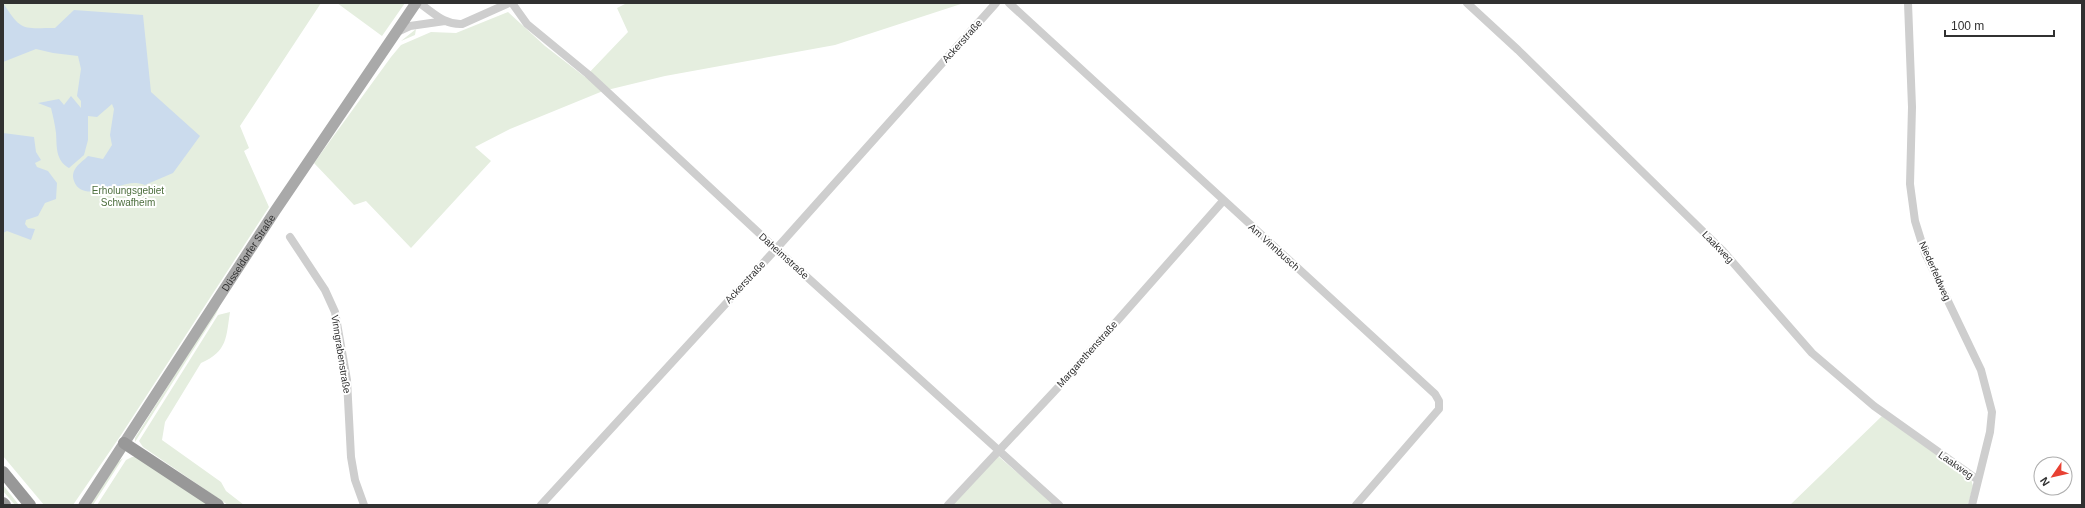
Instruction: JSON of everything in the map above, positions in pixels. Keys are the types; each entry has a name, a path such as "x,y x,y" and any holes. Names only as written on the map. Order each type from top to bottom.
{"highway":[{"path":"124,443 218,505"},
{"path":"3,472 30,505"}],"main road":[{"name":"Düsseldorfer Straße","path":"84,505 270,218 396,32 418,3"}],"street":[{"path":"418,3 445,21 453,24 462,24 509,3"},
{"name":"Daheimstraße","path":"512,3 527,24 589,75 776,249 1059,505"},
{"name":"Ackerstraße","path":"541,505 776,249 996,3"},
{"name":"Am Vinnbusch","path":"1009,3 1435,394 1439,402 1439,409 1356,505"},
{"name":"Laakweg","path":"1467,3 1518,50 1722,250 1812,353 1874,406 1978,480"},
{"name":"Niederfeldweg","path":"1908,3 1912,107 1910,184 1915,221 1925,253 1981,370 1988,390 1992,412 1990,432 1972,505"},
{"path":"396,32 410,26 445,21"},
{"name":"Margarethenstraße","path":"948,505 1064,381 1223,201"},
{"name":"Vinngrabenstraße","path":"290,237 326,290 335,312 347,380 351,457 355,480 364,505"}],"green space":[{"name":"Erholungsgebiet Schwafheim","path":"3,3 321,3 240,126 249,148 244,151 269,207 121,435 73,505 44,505 3,456"},
{"path":"337,3 405,3 382,36"},
{"path":"627,3 964,3 835,45 665,76 603,91 510,129 475,147 491,161 411,248 366,201 354,205 314,163 401,45 431,32 456,33 508,12 545,46 585,77 628,32 617,8"},
{"path":"416,29 415,35 401,41"},
{"path":"223,299 216,314 135,442 135,438"},
{"path":"230,312 228,329 221,348 210,358 201,363 165,422 162,440 221,482 226,491 244,505 228,505 143,447 139,441 218,315"},
{"path":"1882,416 1971,479 1973,486 1968,505 1790,505"},
{"path":"998,456 1055,505 951,505"},
{"path":"136,457 209,505 97,505 126,460"},
{"path":"123,458 93,505 90,505 118,462"},
{"path":"3,485 19,505 15,505 3,491"}],"water":[{"path":"3,3 19,24 29,28 55,28 74,10 143,15 151,92 200,136 173,173 145,185 137,183 93,191 85,191 78,188 73,177 76,167 88,156 103,159 112,145 110,135 114,109 112,104 97,117 88,116 88,140 84,155 69,168 64,165 59,157 56,130 51,108 38,103 59,99 64,105 71,96 81,108 81,101 77,96 81,69 78,56 36,49 3,62"},
{"path":"3,133 34,137 36,152 41,160 35,163 37,167 48,171 57,183 56,199 45,203 38,216 26,220 25,224 28,228 35,229 31,240 7,231 3,233"}]}
